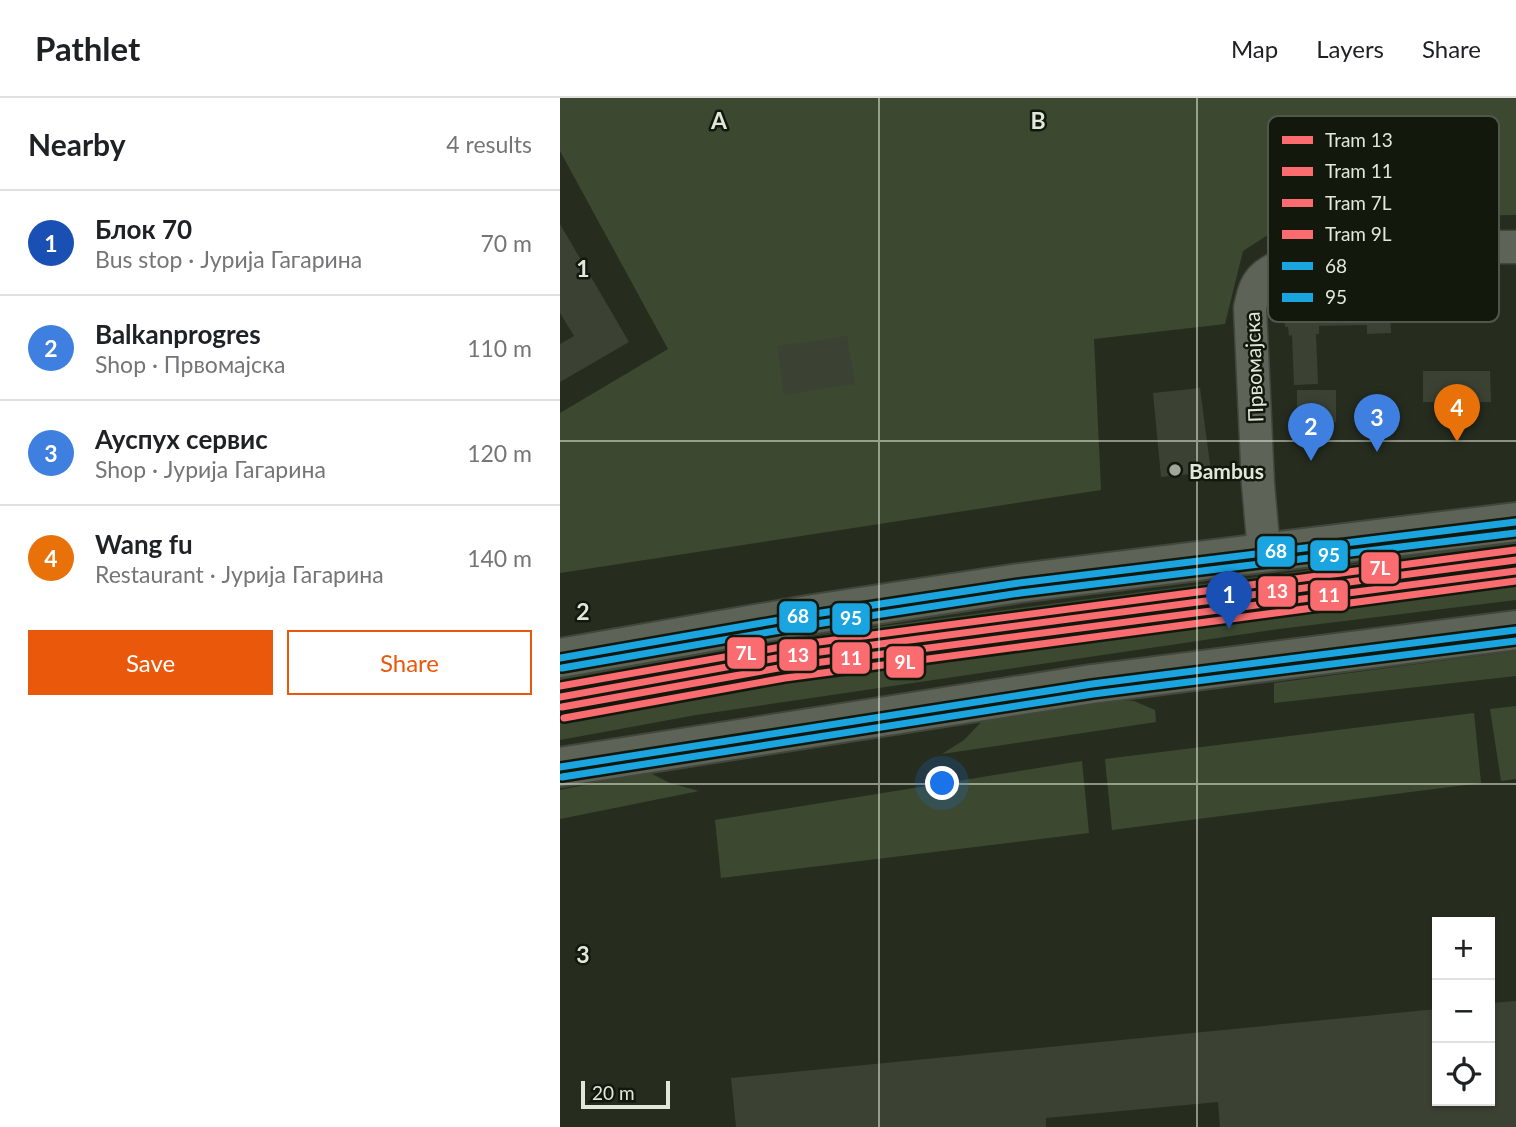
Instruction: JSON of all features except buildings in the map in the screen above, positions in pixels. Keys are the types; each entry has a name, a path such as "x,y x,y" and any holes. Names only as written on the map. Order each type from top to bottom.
{"main road":[{"path":"560,658 808,615 1019,583 1516,522"},
{"path":"560,767 1092,684 1516,630"}],"street":[{"name":"Првомајска","path":"1264,551 1258,484 1250,308 1255,286 1268,272"}],"green space":[{"path":"560,98 1516,98 1516,215 1499,215 1499,116 1268,116 1268,235 1243,251 1225,324 1094,339 1101,490 560,573 560,413 668,349 560,151"},
{"path":"1516,540 1516,600 1279,629 696,715 560,740 560,678 845,631 1386,560"},
{"path":"1516,651 1516,676 1274,703 1274,683"},
{"path":"1114,700 1134,701 1155,710 1156,722 942,754 964,740 987,716"},
{"path":"1516,706 1516,779 1501,781 1490,709"},
{"path":"1474,713 1481,783 1112,830 1105,759"},
{"path":"1082,761 1089,833 721,878 715,820"},
{"path":"648,772 670,783 699,791 560,819 560,790"}],"tram line":[{"name":"7L","path":"560,686 781,647 1515,550"},
{"name":"13","path":"560,697 782,657 1516,560"},
{"name":"11","path":"562,707 784,667 1516,571"},
{"name":"9L","path":"564,718 785,678 1516,581"}],"transit line":[{"name":"68","path":"560,658 808,615 1019,583 1516,522"},
{"name":"95","path":"562,668 810,625 1020,593 1516,533"},
{"name":"68","path":"560,767 1092,684 1516,630"},
{"name":"95","path":"562,777 1093,694 1516,641"}],"place":[{"name":"Wang fu","path":"1457,442"},
{"name":"Ауспух сервис","path":"1377,452"},
{"name":"Balkanprogres","path":"1311,461"},
{"name":"Bambus","path":"1175,470"},
{"name":"Блок 70","path":"1229,629"}]}
